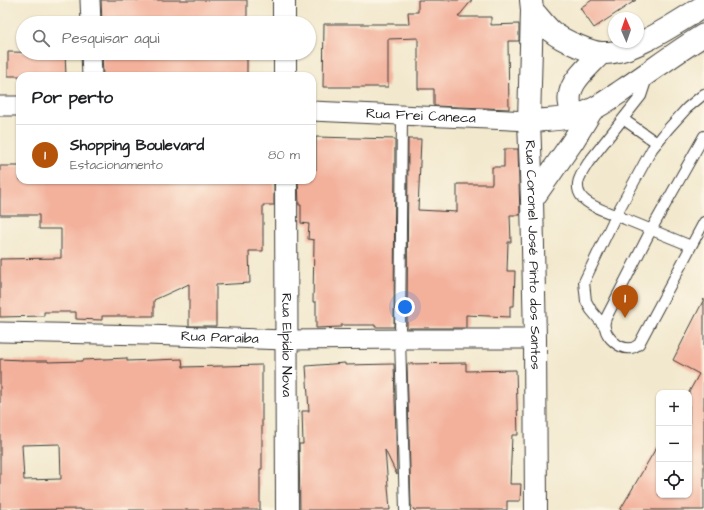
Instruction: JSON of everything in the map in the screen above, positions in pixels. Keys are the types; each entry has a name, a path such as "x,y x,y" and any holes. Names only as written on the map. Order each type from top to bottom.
{"street":[{"path":"90,0 91,16"},
{"path":"284,0 284,16"},
{"path":"532,5 551,31 566,41 589,50 602,53 619,52 632,47 704,6"},
{"name":"Rua Coronel José Pinto dos Santos","path":"532,5 529,121 535,339 536,510"},
{"path":"529,121 584,113 648,73 681,49 704,35"},
{"path":"584,113 571,106 571,88 576,79 602,53"},
{"path":"91,60 92,72"},
{"path":"285,60 285,72"},
{"path":"0,106 16,106"},
{"name":"Rua Frei Caneca","path":"316,111 529,121"},
{"path":"532,200 574,141 584,113"},
{"name":"Rua Elpídio Nova","path":"286,184 287,510"},
{"name":"Rua Paraiba","path":"0,332 286,340 535,339"}],"lane":[{"path":"648,73 641,96 588,162 581,174 578,180 580,196 601,209 691,246"},
{"path":"704,94 687,108 652,149 616,215 584,282 586,301 590,310 605,327 607,333 616,344 622,348 632,348 639,344 704,222"},
{"path":"402,116 400,339 405,510"},
{"path":"623,119 657,143"},
{"path":"605,327 606,318 651,230 704,136"}],"building":[{"path":"101,0 247,0 247,16 102,16"},
{"path":"418,0 472,0 458,17 491,17 491,25 519,24 519,41 508,41 509,109 434,106 434,89 418,89 418,38 388,39 388,87 323,87 324,24 409,24 408,12 418,12"},
{"path":"592,0 636,0 618,12 608,12 608,19 594,28 580,8"},
{"path":"8,52 16,52 16,60 65,60 66,72 16,72 16,76 8,76"},
{"path":"102,60 247,60 247,72 103,72"},
{"path":"316,137 395,139 394,327 375,327 375,325 341,325 341,327 316,328 316,302 313,302 314,240 308,239 309,224 301,223 301,205 299,205 298,184 316,184"},
{"path":"408,139 421,139 418,210 457,212 457,184 492,184 492,167 504,167 504,149 518,149 520,215 510,215 511,242 508,242 507,271 515,271 514,306 510,306 510,317 466,315 466,328 407,328"},
{"path":"0,166 16,166 16,184 274,184 274,205 263,205 263,251 249,251 250,283 216,285 216,326 189,326 189,284 154,300 154,316 102,316 102,320 76,319 76,312 44,312 44,316 0,317 0,259 61,258 61,229 39,229 39,215 0,215"},
{"path":"704,299 704,510 620,510 656,448 656,498 692,498 692,390 690,390 699,374 673,360"},
{"path":"127,358 127,361 182,359 183,367 262,365 262,469 260,469 260,510 0,510 0,359 48,362","holes":["60,444 61,479 24,480 22,445"]},
{"path":"345,363 345,365 394,364 397,475 385,450 390,510 300,510 299,444 303,444 302,411 309,411 306,366"},
{"path":"466,363 466,371 516,370 518,435 512,435 510,484 521,484 520,501 507,501 507,510 414,510 411,505 407,364"}],"place":[{"name":"Shopping Boulevard","path":"625,318"}]}
